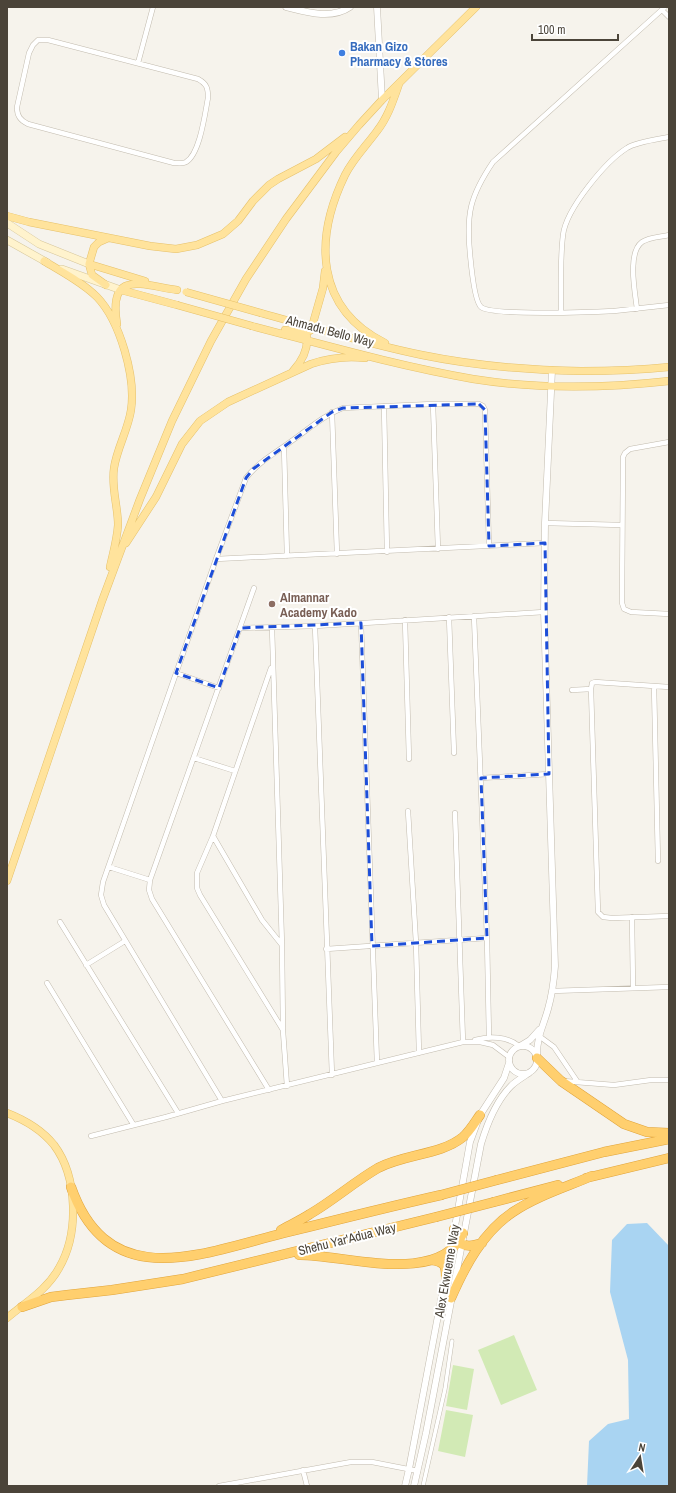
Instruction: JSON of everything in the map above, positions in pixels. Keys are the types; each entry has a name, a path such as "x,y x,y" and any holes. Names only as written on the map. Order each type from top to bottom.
{"highway":[{"path":"537,1057 561,1081 624,1124 643,1131 669,1133"},
{"path":"262,1238 310,1214 355,1182 380,1167 451,1144 465,1136 480,1115"},
{"name":"Shehu Yar'Adua Way","path":"71,1187 77,1204 90,1225 110,1243 139,1255 153,1258 171,1259 209,1253 262,1238 441,1195 604,1152 669,1139"},
{"name":"Shehu Yar'Adua Way","path":"22,1306 50,1297 183,1279 669,1158"},
{"path":"451,1298 461,1275 482,1243 498,1224 513,1212 539,1198 592,1176"},
{"path":"454,1229 455,1237 460,1243 472,1246 482,1243"},
{"path":"284,1255 314,1255 381,1264 404,1264 432,1260 451,1250 460,1243 463,1233"},
{"path":"432,1260 443,1264 446,1270 446,1278"}],"main road":[{"path":"7,881 118,555 172,421 215,334 246,279 286,219 336,152 399,82 476,7"},
{"path":"290,374 303,357 306,337 313,327 323,288 326,269 325,243 333,207 339,189 353,161 383,122 394,101 399,82"},
{"path":"7,216 29,222 150,246 186,248 211,241 230,229 269,185 278,178 316,159 359,125"},
{"name":"Ahmadu Bello Way","path":"7,223 40,244 89,264 177,290 401,350 474,364 522,369 603,371 669,367"},
{"path":"106,285 92,275 89,264 96,244 102,240 110,238"},
{"path":"7,240 44,261 86,288 97,297 107,309 118,332"},
{"path":"44,261 66,271 120,290"},
{"path":"326,269 335,297 352,321 372,336 401,350"},
{"path":"102,601 117,535 117,512 113,480 114,469 132,403 130,377 118,332 115,310 116,300 120,290 125,286 134,283 177,290"},
{"name":"Ahmadu Bello Way","path":"120,290 261,329 273,328 424,370 474,379 552,386 602,386 669,381"},
{"path":"294,322 306,337"},
{"path":"118,555 156,497 182,444 200,421 228,402 318,362 338,358 362,358 393,362"},
{"path":"7,1108 45,1135 62,1158 71,1187 73,1216 71,1232 64,1258 59,1268 44,1288 7,1318"},
{"path":"7,1113 21,1119"}],"street":[{"path":"138,63 153,7"},
{"path":"286,7 321,14 334,14 350,7"},
{"path":"377,7 382,100"},
{"path":"669,17 664,8 492,162 480,180 472,201 468,219 469,250 477,302 481,308 508,312 561,312 612,311 669,305"},
{"path":"38,40 48,40 138,63 198,79 205,83 208,90 208,98 197,146 192,156 185,163 174,163 28,124 17,114 17,107 29,52 33,44 38,40"},
{"path":"561,312 563,234 566,222 574,208 600,172 615,157 629,147 669,137"},
{"path":"637,309 633,259 636,249 642,242 652,238 669,235"},
{"path":"472,1041 493,1044 509,1060 515,1071 524,1074 529,1073 536,1066 539,1036 548,1010 555,966 553,862 544,612 545,523 552,370"},
{"path":"433,404 438,549"},
{"path":"222,1101 125,941 104,905 101,895 109,867 176,673 246,478 253,469 332,412 343,408 433,404 479,404 483,406 485,410 489,546"},
{"path":"384,406 387,552"},
{"path":"332,412 337,554"},
{"path":"669,442 630,449 625,453 623,458 622,525 622,603 624,609 632,612 669,614"},
{"path":"284,447 287,556"},
{"path":"545,523 622,525"},
{"path":"216,559 387,552 545,543"},
{"path":"254,588 150,880 149,890 152,899 269,1090"},
{"path":"240,628 315,626 544,612"},
{"path":"474,616 490,1038"},
{"path":"449,618 454,753"},
{"path":"405,620 409,759"},
{"path":"361,623 377,1063"},
{"path":"315,626 326,949 332,1075"},
{"path":"272,628 282,945 283,1031 287,1086"},
{"path":"272,665 213,836 197,873 197,888 283,1031"},
{"path":"176,673 219,688"},
{"path":"669,687 595,682 592,683 591,689 598,912 603,917 669,916"},
{"path":"654,686 658,861"},
{"path":"572,690 591,689"},
{"path":"194,758 235,772"},
{"path":"481,778 549,774"},
{"path":"408,811 416,943 419,1053"},
{"path":"455,813 463,1042"},
{"path":"213,836 262,920 282,945"},
{"path":"109,867 150,880"},
{"path":"632,917 633,988"},
{"path":"60,922 178,1113"},
{"path":"326,949 487,938"},
{"path":"86,965 125,941"},
{"path":"47,982 133,1124"},
{"path":"552,991 669,987"},
{"path":"509,1060 511,1052 530,1040 541,1027"},
{"path":"539,1036 554,1047 577,1081"},
{"path":"91,1136 222,1101 463,1042 490,1038 510,1040 519,1046 533,1049 537,1057"},
{"name":"Alex Ekwueme Way","path":"405,1486 446,1278 469,1150 480,1115 504,1078 509,1060"},
{"name":"Alex Ekwueme Way","path":"463,1233 478,1156 490,1118 503,1096 511,1086 529,1073"},
{"path":"561,1081 577,1081 614,1085 651,1080 669,1080"},
{"name":"Alex Ekwueme Way","path":"414,1486 451,1298 460,1243"},
{"path":"423,1486 446,1390 452,1341"},
{"path":"219,1486 303,1470 362,1461 418,1471"},
{"path":"303,1470 307,1486"}],"highlighted area":[{"path":"479,404 485,410 489,546 545,543 549,774 481,778 487,938 372,946 361,623 240,628 219,688 176,673 246,478 253,469 332,412 343,408"}],"green space":[{"path":"514,1335 537,1390 501,1405 478,1350"},
{"path":"453,1365 474,1369 467,1410 446,1406"},
{"path":"446,1410 473,1415 465,1457 438,1451"}],"water":[{"path":"647,1223 669,1246 669,1486 587,1486 589,1441 608,1424 629,1419 628,1360 610,1292 612,1240 627,1224"}],"place":[{"name":"Bakan Gizo Pharmacy & Stores","path":"342,53"},
{"name":"Almannar Academy Kado","path":"272,604"}]}
